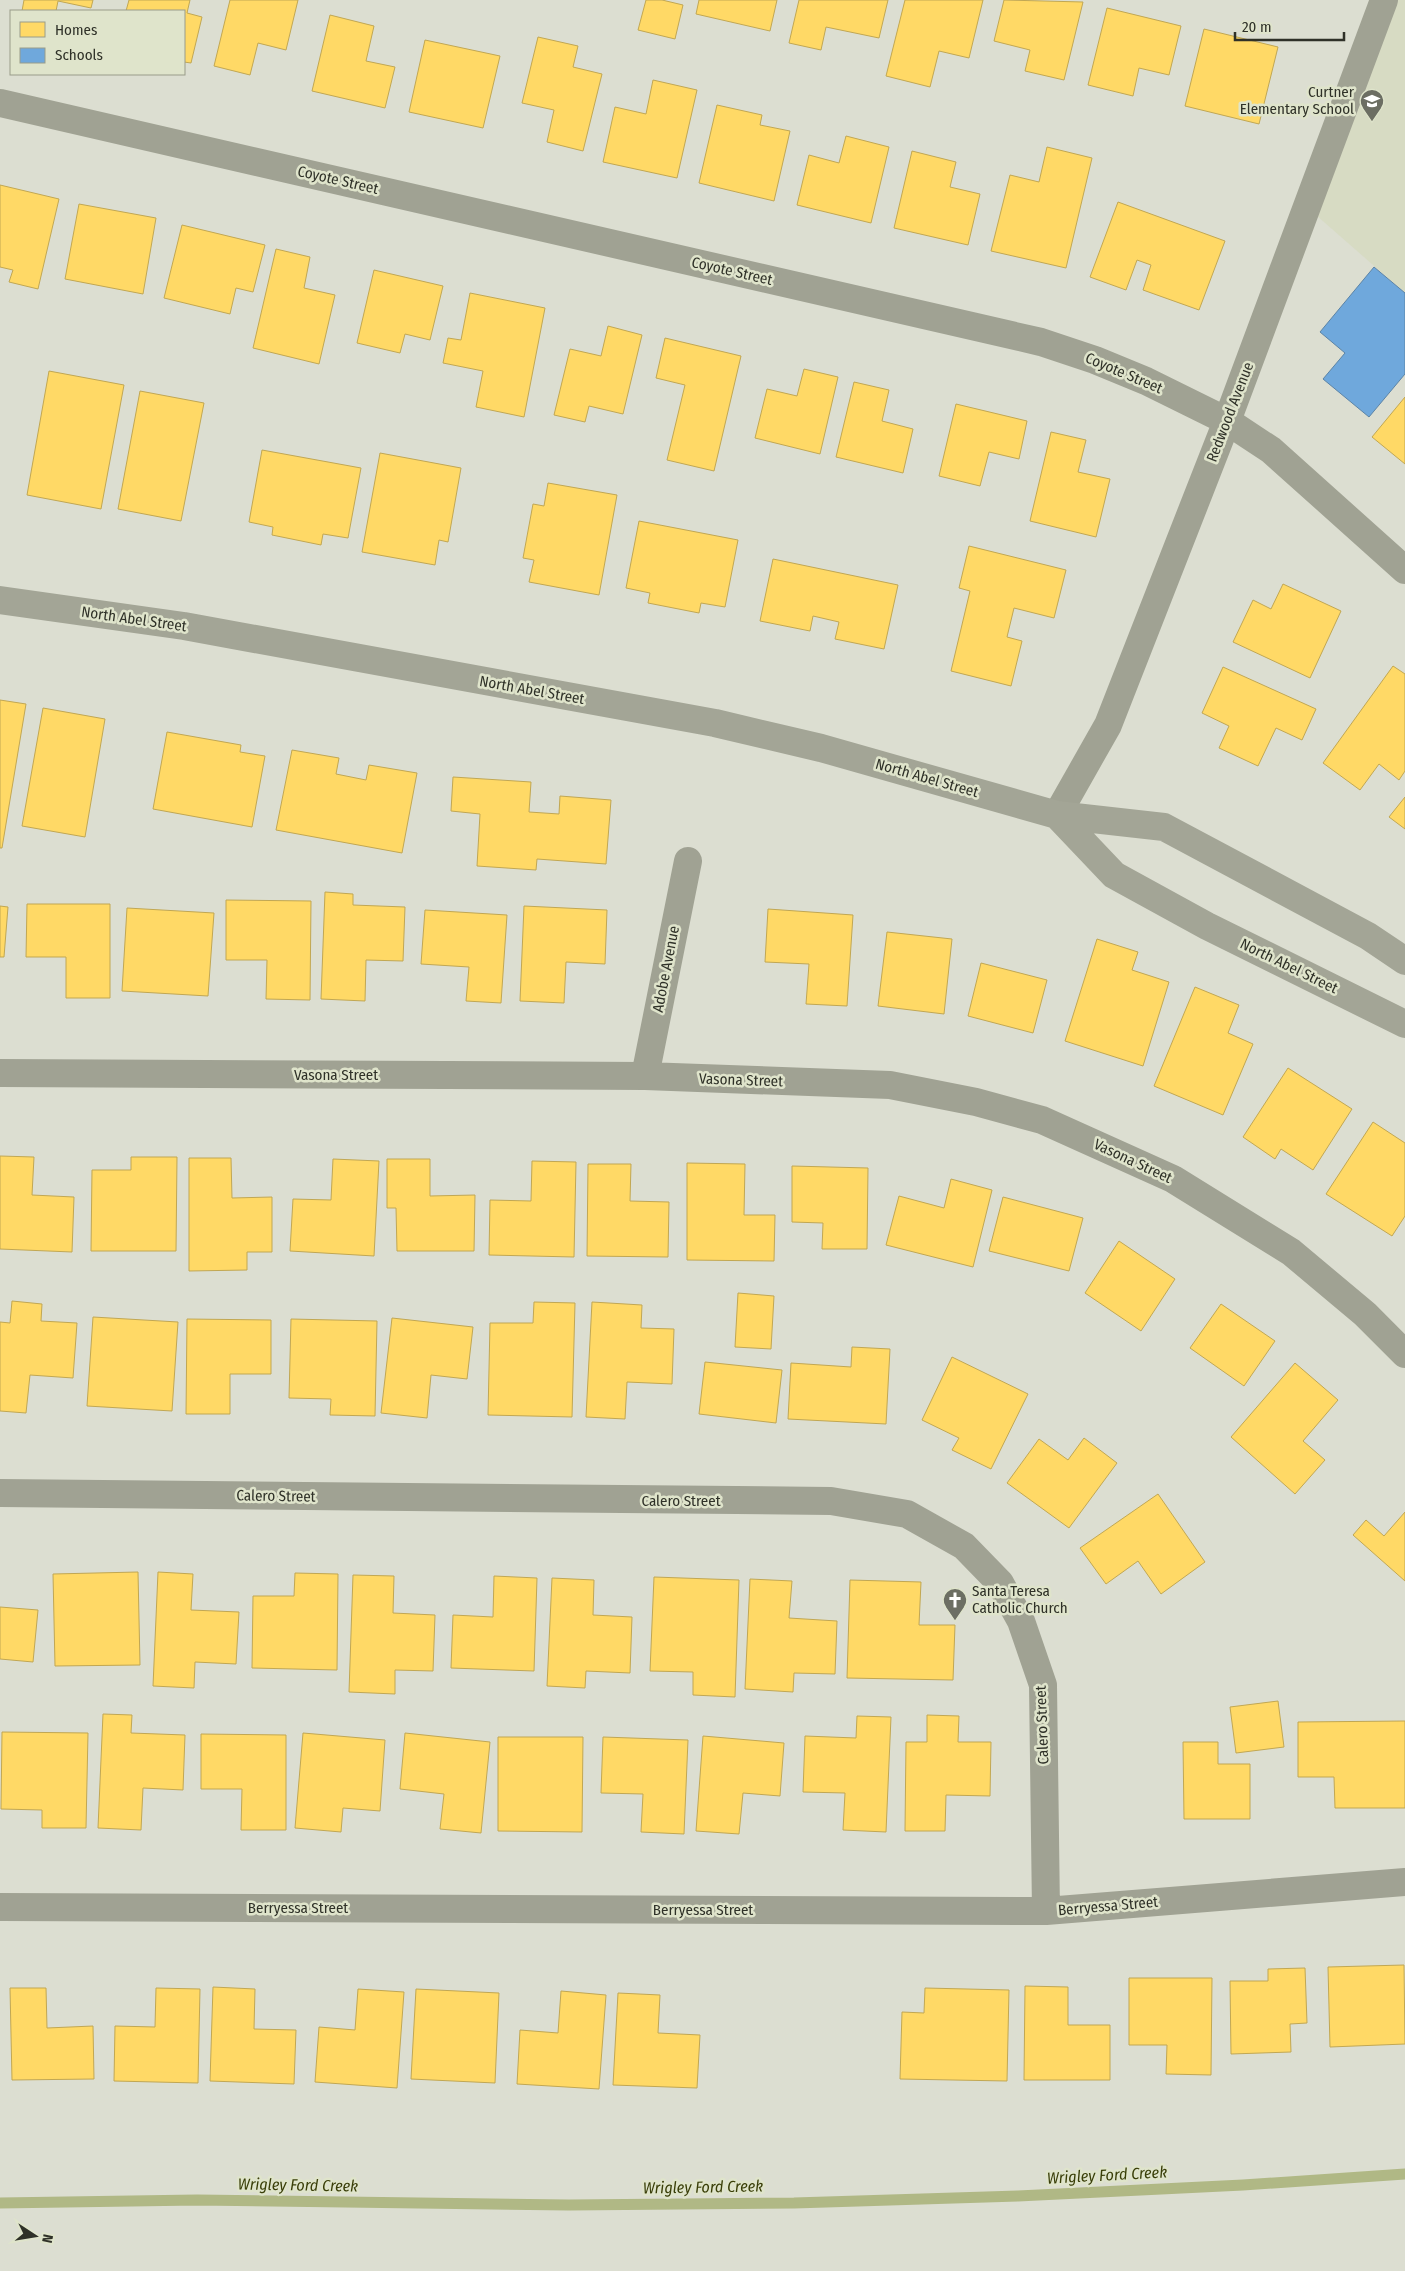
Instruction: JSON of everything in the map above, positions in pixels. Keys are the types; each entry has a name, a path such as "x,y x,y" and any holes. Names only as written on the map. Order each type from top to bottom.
{"main road":[{"name":"North Abel Street","path":"0,600 184,626 715,723 821,748 1057,815 1164,827 1368,936 1405,961"},
{"name":"North Abel Street","path":"1057,815 1114,875 1207,926 1405,1024"}],"street":[{"name":"Redwood Avenue","path":"1057,815 1108,725 1227,421 1384,0"},
{"name":"Coyote Street","path":"0,103 1041,342 1095,360 1146,381 1227,421 1271,450 1405,570"},
{"name":"Adobe Avenue","path":"645,1076 688,861"},
{"name":"Vasona Street","path":"0,1073 645,1076 890,1085 976,1102 1042,1120 1173,1179 1291,1252 1365,1314 1405,1354"},
{"name":"Calero Street","path":"0,1493 831,1501 907,1514 964,1546 1000,1583 1021,1621 1043,1684 1046,1911"},
{"name":"Berryessa Street","path":"0,1907 1046,1911 1405,1882"}],"shaded area":[{"name":"Curtner Elementary School","path":"1384,0 1405,0 1405,293 1308,208"}],"building: Homes":[{"path":"24,0 93,0 91,8 58,1 56,10 22,10"},
{"path":"129,0 190,0 187,13 202,17 191,63 185,62 185,10 126,10"},
{"path":"230,0 298,0 286,50 258,43 250,75 214,66"},
{"path":"646,0 662,0 683,5 675,39 638,30"},
{"path":"699,0 777,0 770,31 696,14"},
{"path":"799,0 888,0 879,38 826,27 821,50 789,43"},
{"path":"905,0 983,0 969,58 939,51 930,87 886,76"},
{"path":"1004,0 1083,2 1064,80 1025,71 1030,50 994,41"},
{"path":"1107,8 1181,26 1169,75 1139,68 1133,96 1088,85"},
{"path":"330,15 374,26 366,61 395,67 385,108 312,91"},
{"path":"1204,29 1278,47 1259,124 1185,106"},
{"path":"538,37 578,46 573,67 602,74 583,151 547,142 554,110 522,103"},
{"path":"425,40 500,56 483,128 409,112"},
{"path":"653,80 697,90 677,178 603,162 615,107 646,114"},
{"path":"717,105 762,115 760,125 790,131 774,201 699,183"},
{"path":"846,136 889,147 871,223 797,205 809,155 839,163"},
{"path":"1047,147 1092,158 1066,268 991,251 1010,175 1039,182"},
{"path":"912,151 956,162 950,187 980,194 968,245 894,228"},
{"path":"0,185 59,199 38,289 9,282 13,270 0,267"},
{"path":"1118,202 1225,241 1199,310 1143,290 1151,265 1137,260 1126,290 1090,277"},
{"path":"79,204 156,218 143,294 65,279"},
{"path":"182,225 265,245 253,292 236,288 230,314 164,298"},
{"path":"276,249 310,257 304,288 335,295 319,364 253,348"},
{"path":"374,270 443,286 430,340 405,334 400,353 357,343"},
{"path":"470,293 545,308 524,417 476,407 483,371 443,363 448,338 461,340"},
{"path":"608,326 642,335 623,414 589,406 585,422 554,415 570,349 601,356"},
{"path":"665,338 741,356 714,471 667,460 685,385 656,378"},
{"path":"804,369 838,377 820,454 755,438 767,389 797,396"},
{"path":"49,371 124,385 101,509 27,495"},
{"path":"854,382 889,390 882,421 913,429 903,473 836,457"},
{"path":"140,391 204,403 181,521 118,509"},
{"path":"1405,397 1405,464 1372,437"},
{"path":"956,404 1027,421 1019,459 989,452 980,486 939,476"},
{"path":"1051,432 1086,440 1078,472 1110,479 1096,537 1030,521"},
{"path":"262,450 361,468 348,538 323,534 321,545 272,535 273,527 249,522"},
{"path":"380,453 461,468 448,542 439,540 435,565 362,552"},
{"path":"548,483 617,495 599,595 529,582 534,560 523,558 533,504 544,506"},
{"path":"639,521 738,540 725,607 701,603 699,613 648,603 650,593 626,588"},
{"path":"969,546 1066,570 1054,618 1014,608 1007,637 1022,641 1011,686 951,671 970,591 959,588"},
{"path":"773,559 898,585 884,649 835,639 839,622 813,616 810,631 760,621"},
{"path":"1283,584 1341,611 1310,678 1233,642 1253,600 1271,609"},
{"path":"1393,666 1405,674 1405,771 1399,780 1379,764 1360,790 1323,763"},
{"path":"1223,667 1316,709 1302,740 1276,728 1258,766 1219,748 1229,726 1202,713"},
{"path":"0,700 26,704 2,848 0,848"},
{"path":"43,708 105,719 85,837 22,826"},
{"path":"167,732 241,745 240,752 265,756 252,827 153,809"},
{"path":"292,750 339,758 336,774 366,780 369,765 417,773 402,853 276,830"},
{"path":"453,777 531,782 529,812 559,814 560,796 611,800 606,864 537,859 536,870 477,866 480,814 451,811"},
{"path":"1405,797 1405,829 1389,817"},
{"path":"325,892 353,894 353,905 405,907 403,961 366,960 365,1001 321,999"},
{"path":"226,900 311,901 310,1000 266,999 267,960 226,960"},
{"path":"27,904 110,904 110,998 66,998 66,957 26,957"},
{"path":"0,906 8,907 4,957 0,957"},
{"path":"524,906 607,910 605,964 566,962 564,1003 520,1001"},
{"path":"127,908 214,913 208,996 122,991"},
{"path":"768,909 853,915 847,1006 806,1004 809,964 765,962"},
{"path":"425,910 507,915 501,1003 466,1001 469,967 421,964"},
{"path":"887,932 952,939 944,1014 878,1006"},
{"path":"1097,939 1138,952 1132,970 1169,982 1143,1066 1065,1041"},
{"path":"981,963 1047,980 1033,1033 968,1016"},
{"path":"1195,987 1239,1005 1228,1033 1253,1044 1223,1115 1154,1086"},
{"path":"1288,1068 1352,1109 1313,1170 1281,1149 1275,1159 1243,1137"},
{"path":"1373,1122 1405,1143 1405,1216 1392,1236 1326,1194"},
{"path":"0,1156 34,1157 32,1195 74,1197 72,1252 0,1249"},
{"path":"131,1157 177,1157 176,1251 91,1251 92,1170 131,1170"},
{"path":"189,1158 231,1158 232,1198 272,1197 272,1252 247,1252 247,1270 189,1271"},
{"path":"333,1159 379,1161 374,1256 290,1251 293,1199 331,1200"},
{"path":"387,1159 430,1159 430,1196 475,1195 474,1251 397,1251 396,1208 387,1208"},
{"path":"532,1161 576,1162 574,1257 489,1255 490,1200 531,1201"},
{"path":"687,1163 745,1164 744,1215 775,1215 774,1261 687,1260"},
{"path":"588,1164 631,1164 630,1201 669,1202 668,1257 587,1256"},
{"path":"792,1166 868,1168 867,1249 822,1249 823,1223 792,1222"},
{"path":"951,1179 992,1190 973,1267 886,1245 899,1196 944,1208"},
{"path":"1003,1197 1083,1218 1069,1271 989,1251"},
{"path":"1119,1241 1175,1279 1141,1331 1085,1293"},
{"path":"738,1293 774,1296 771,1349 735,1347"},
{"path":"12,1301 42,1304 41,1321 77,1323 73,1378 30,1375 26,1413 0,1411 0,1322 10,1323"},
{"path":"534,1302 575,1303 572,1417 488,1415 490,1323 533,1323"},
{"path":"592,1302 642,1305 641,1328 674,1329 672,1384 627,1382 625,1419 586,1417"},
{"path":"1221,1304 1275,1341 1244,1386 1190,1348"},
{"path":"93,1317 178,1322 172,1411 87,1406"},
{"path":"392,1318 473,1327 467,1379 431,1375 427,1418 381,1413"},
{"path":"187,1319 271,1320 271,1374 230,1374 230,1414 186,1414"},
{"path":"291,1319 377,1321 375,1416 330,1415 331,1399 289,1398"},
{"path":"852,1347 890,1349 886,1424 788,1419 791,1363 851,1367"},
{"path":"952,1357 1028,1394 991,1469 952,1450 959,1438 922,1420"},
{"path":"705,1362 782,1370 776,1423 699,1414"},
{"path":"1295,1363 1338,1400 1303,1441 1325,1460 1295,1494 1231,1437"},
{"path":"1084,1438 1117,1463 1069,1528 1007,1483 1039,1439 1068,1460"},
{"path":"1158,1494 1205,1562 1161,1594 1138,1561 1106,1584 1080,1548"},
{"path":"1405,1512 1405,1581 1353,1535 1366,1520 1384,1536"},
{"path":"138,1572 140,1665 55,1666 53,1574"},
{"path":"158,1572 193,1574 191,1610 239,1612 236,1664 195,1662 194,1688 153,1686"},
{"path":"295,1573 338,1574 337,1670 252,1668 253,1596 294,1596"},
{"path":"353,1575 394,1576 393,1613 435,1615 433,1671 395,1670 395,1694 349,1692"},
{"path":"494,1576 537,1578 534,1671 451,1668 453,1615 493,1617"},
{"path":"654,1577 739,1580 735,1697 693,1695 693,1672 650,1671"},
{"path":"552,1578 594,1580 593,1615 632,1617 630,1673 586,1671 585,1688 547,1686"},
{"path":"750,1579 792,1581 789,1618 837,1621 835,1674 794,1673 793,1692 745,1689"},
{"path":"850,1580 921,1582 919,1625 955,1625 953,1680 847,1678"},
{"path":"0,1607 38,1610 33,1662 0,1659"},
{"path":"1278,1701 1284,1747 1236,1753 1230,1707"},
{"path":"103,1714 132,1715 131,1733 185,1735 183,1790 143,1788 141,1830 98,1828"},
{"path":"927,1715 959,1716 958,1742 991,1742 990,1796 946,1795 945,1831 905,1831 906,1742 927,1742"},
{"path":"857,1716 891,1717 886,1832 843,1830 845,1793 803,1792 805,1736 856,1738"},
{"path":"1405,1721 1405,1808 1335,1808 1334,1777 1298,1777 1298,1722"},
{"path":"2,1732 88,1733 86,1828 42,1828 42,1810 1,1809"},
{"path":"303,1733 385,1740 380,1811 343,1808 341,1832 295,1828"},
{"path":"405,1733 490,1742 481,1833 440,1829 444,1794 400,1789"},
{"path":"201,1734 286,1735 286,1830 241,1830 242,1789 201,1789"},
{"path":"703,1736 784,1743 780,1796 743,1793 739,1834 696,1831"},
{"path":"498,1737 583,1737 582,1832 498,1831"},
{"path":"603,1737 688,1740 684,1834 641,1832 643,1794 601,1793"},
{"path":"1183,1742 1218,1742 1218,1764 1250,1764 1250,1819 1184,1819"},
{"path":"1404,1965 1405,2044 1330,2047 1328,1967"},
{"path":"1305,1968 1307,2023 1290,2024 1291,2052 1231,2054 1230,1981 1268,1981 1268,1969"},
{"path":"1129,1978 1212,1978 1211,2075 1166,2074 1167,2045 1129,2045"},
{"path":"1025,1986 1068,1987 1068,2025 1110,2025 1110,2080 1024,2080"},
{"path":"213,1987 255,1989 254,2029 296,2030 294,2084 210,2081"},
{"path":"10,1988 46,1988 47,2028 93,2026 94,2079 12,2080"},
{"path":"156,1988 200,1989 198,2083 114,2081 115,2026 155,2027"},
{"path":"925,1988 1009,1990 1007,2081 900,2079 902,2012 924,2013"},
{"path":"358,1989 404,1992 397,2088 315,2082 319,2027 355,2030"},
{"path":"416,1989 499,1993 495,2083 411,2079"},
{"path":"561,1991 606,1995 599,2089 517,2084 520,2030 558,2033"},
{"path":"618,1993 660,1995 658,2033 700,2035 697,2088 613,2085"}],"building: Schools":[{"path":"1374,267 1405,293 1405,374 1369,417 1323,379 1345,353 1320,332"}],"waterway":[{"name":"Wrigley Ford Creek","path":"0,2203 197,2200 569,2205 794,2203 1018,2196 1243,2185 1405,2174"}],"place":[{"name":"Curtner Elementary School","path":"1372,122"},
{"name":"Santa Teresa Catholic Church","path":"955,1621"}]}
